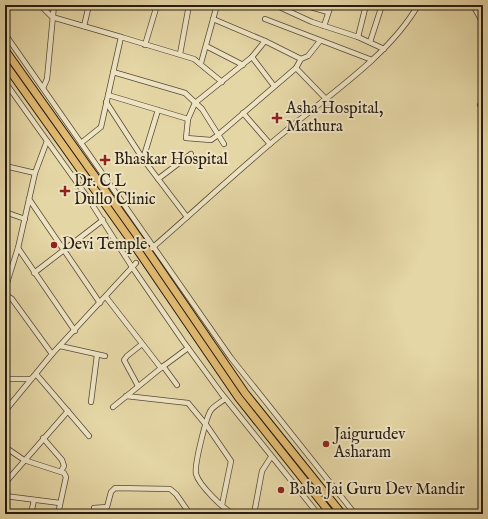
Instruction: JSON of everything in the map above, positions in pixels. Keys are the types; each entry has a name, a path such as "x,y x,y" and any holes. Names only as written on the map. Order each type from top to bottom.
{"highway":[{"path":"5,50 123,215 245,392 342,514"},
{"path":"5,64 132,242 238,397 331,514"}],"street":[{"path":"40,5 52,17 194,59 201,63 222,82"},
{"path":"42,88 47,79 54,5"},
{"path":"84,26 89,5"},
{"path":"146,45 157,5"},
{"path":"180,54 189,5"},
{"path":"201,63 217,5"},
{"path":"275,5 324,26 358,37 384,49"},
{"path":"304,5 328,12"},
{"path":"324,26 331,5"},
{"path":"358,37 366,5"},
{"path":"370,42 382,5"},
{"path":"153,247 270,144 372,60 384,49 414,13 418,5"},
{"path":"473,5 483,23"},
{"path":"213,19 265,41 301,59"},
{"path":"266,19 372,60"},
{"path":"5,34 231,358 356,514"},
{"path":"81,143 101,127 121,38"},
{"path":"265,41 252,57 196,103 188,119 186,138 211,140 296,68 301,59 308,56 320,41"},
{"path":"206,46 243,65"},
{"path":"252,57 274,86"},
{"path":"296,68 325,98"},
{"path":"113,72 185,93 202,109 224,144"},
{"path":"5,82 103,220 132,267 188,348 271,457 318,514"},
{"path":"108,95 188,119"},
{"path":"106,102 143,159 187,217"},
{"path":"143,159 158,110"},
{"path":"243,113 270,144"},
{"path":"5,289 18,248 35,173 47,141"},
{"path":"158,179 191,154"},
{"path":"5,174 6,166 35,173"},
{"path":"29,199 63,251 100,303"},
{"path":"5,212 25,219"},
{"path":"34,273 103,220"},
{"path":"18,248 75,331"},
{"path":"5,411 52,354 75,331 136,263"},
{"path":"5,294 12,299 52,354"},
{"path":"106,297 142,344 177,385"},
{"path":"138,386 124,360 142,344"},
{"path":"60,346 105,356"},
{"path":"113,407 188,348"},
{"path":"91,402 97,355"},
{"path":"36,374 89,436"},
{"path":"5,379 31,380"},
{"path":"126,396 188,403 231,461 222,505"},
{"path":"226,399 211,410 205,424 196,474 201,483 222,505 234,514"},
{"path":"5,483 68,411"},
{"path":"43,438 62,460 64,466 61,471"},
{"path":"5,447 24,460 61,471 66,477 58,514"},
{"path":"254,514 262,471 271,457"},
{"path":"94,508 107,507 111,492 116,488 167,489 176,494 190,514"},
{"path":"5,496 60,503"},
{"path":"31,514 34,500"}],"place":[{"name":"Asha Hospital, Mathura","path":"277,118"},
{"name":"Bhaskar Hospital","path":"105,160"},
{"name":"Dr. C L Dullo Clinic","path":"65,191"},
{"name":"Devi Temple","path":"54,245"},
{"name":"Jaigurudev Asharam","path":"326,444"},
{"name":"Baba Jai Guru Dev Mandir","path":"281,490"}]}
